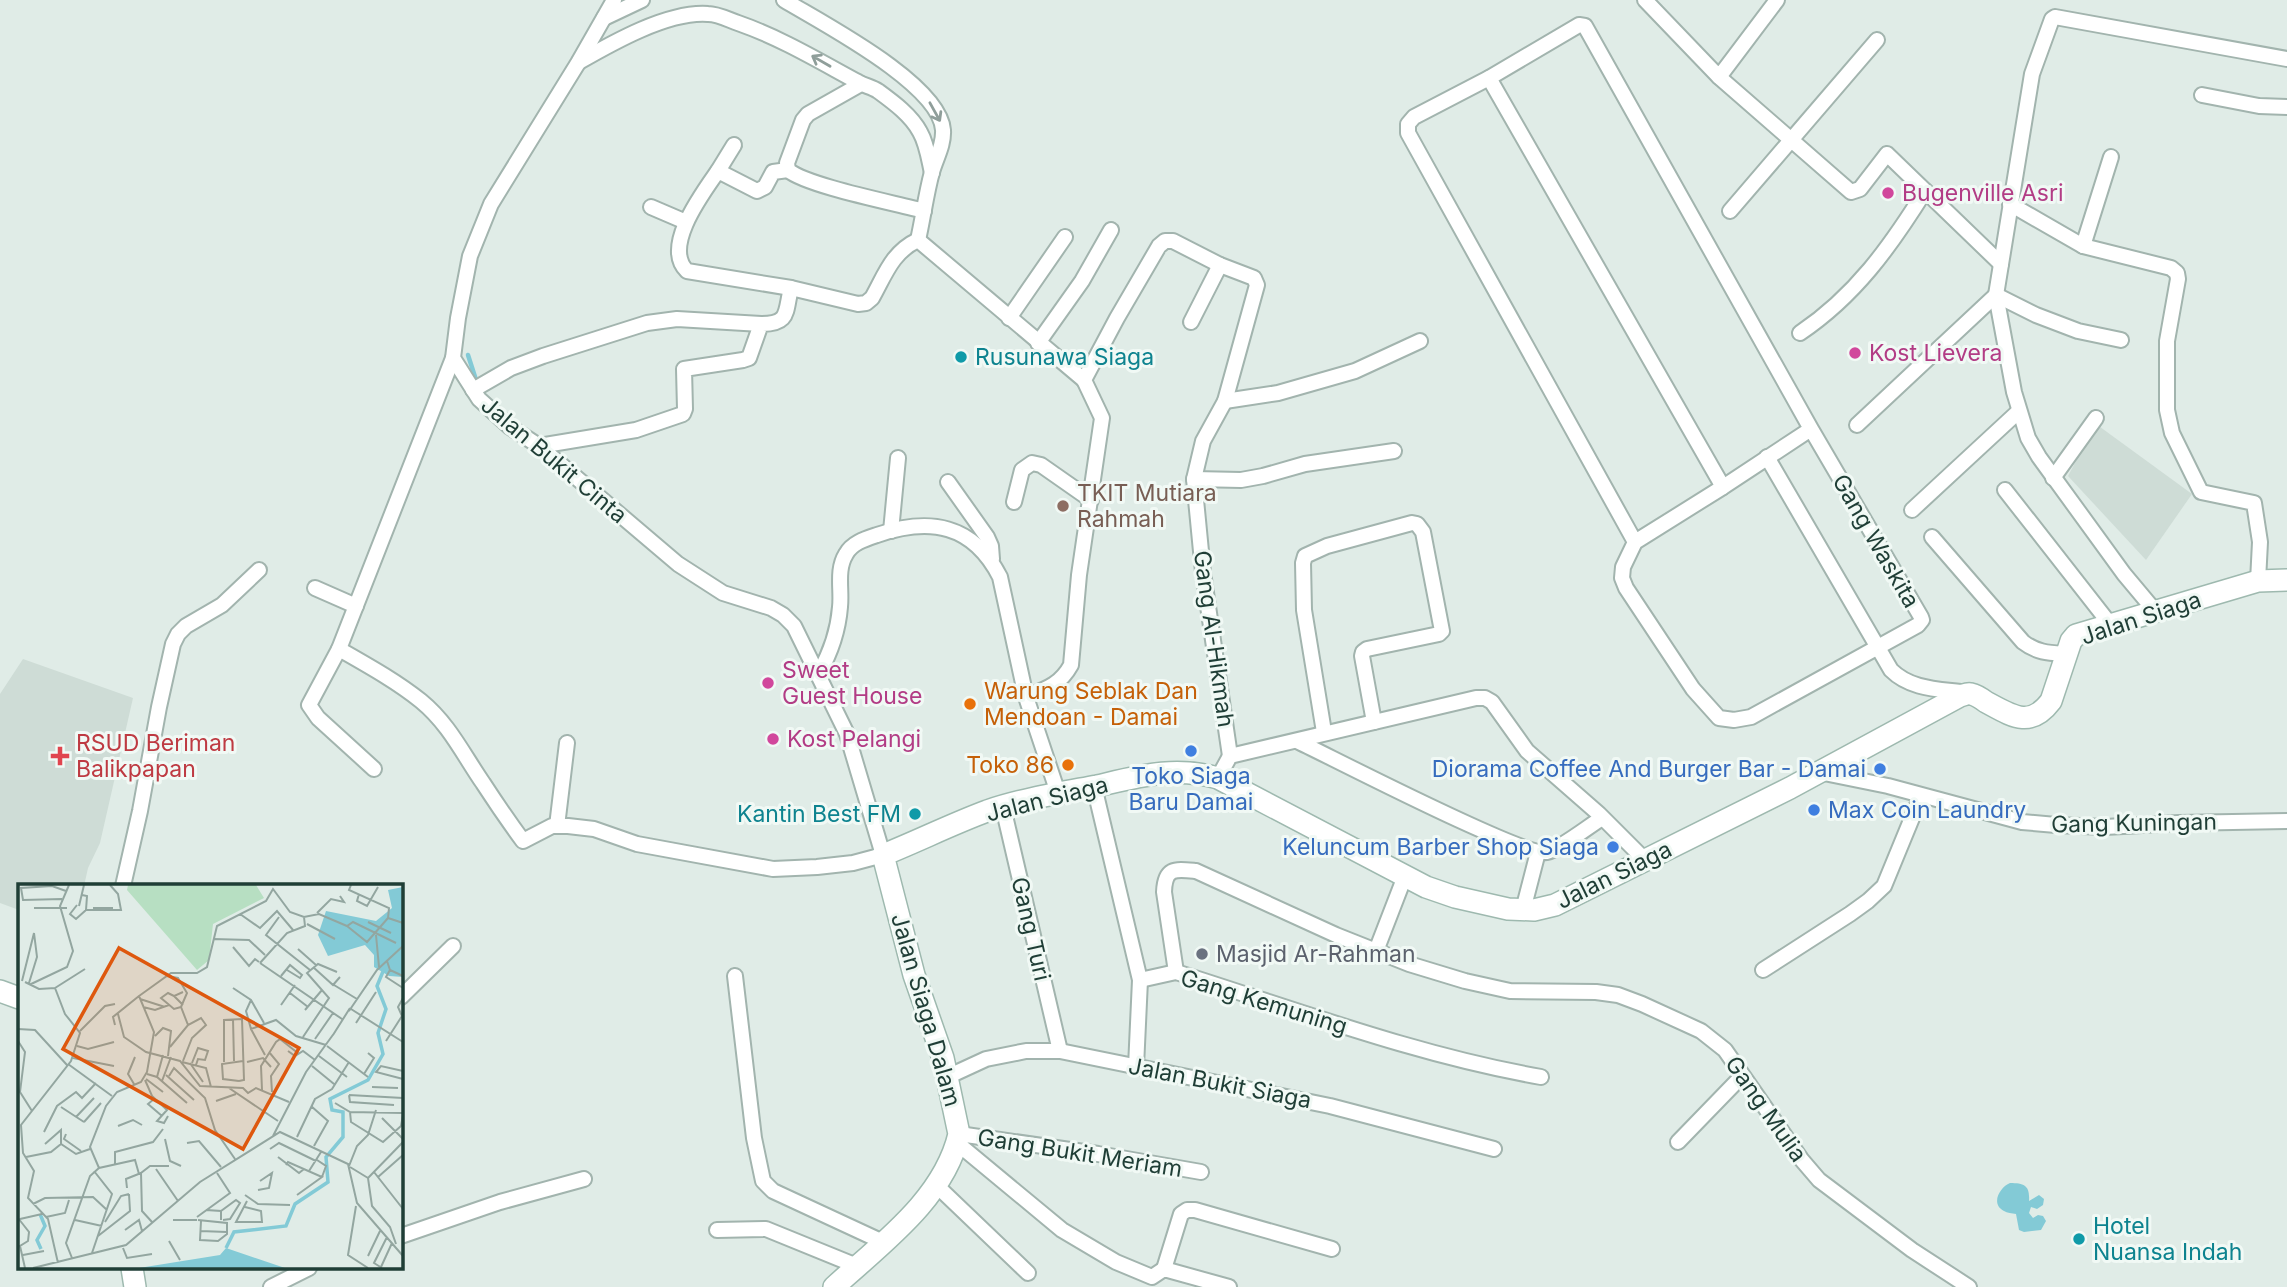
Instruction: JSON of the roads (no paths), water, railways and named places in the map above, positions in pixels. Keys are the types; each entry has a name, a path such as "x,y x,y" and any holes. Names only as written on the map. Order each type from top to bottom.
{"street":[{"path":"374,769 318,719 310,707 339,649 453,358 470,256 491,204 614,0"},
{"path":"602,19 642,0"},
{"path":"784,0 904,76 940,117 942,143 932,173 918,240"},
{"path":"1645,0 1719,76 1851,192 1860,189 1887,154 2001,264"},
{"path":"1719,76 1777,0"},
{"path":"578,63 620,38 671,20 709,13 762,31 874,89 899,107 920,131 932,173"},
{"path":"2155,611 2053,478 2028,438 2005,351 1996,295 2032,74 2055,17 2287,59"},
{"path":"1635,542 1408,133 1408,124 1414,117 1489,78 1578,25 1585,26 1811,429 1635,542 1623,567 1622,578 1626,587 1693,689 1719,718 1734,720 1751,717 1878,648"},
{"path":"1730,211 1877,40"},
{"path":"1489,78 1723,487"},
{"path":"861,84 816,109 803,120 787,163 788,170 793,175 829,186 924,211"},
{"path":"899,107 917,88"},
{"path":"2202,95 2259,106 2287,107"},
{"path":"734,145 686,222 678,251 680,264 687,271 791,288 858,304 866,303 872,298 904,246 918,240"},
{"path":"2083,246 2111,157"},
{"path":"718,171 757,191 765,187 773,173 788,170"},
{"path":"1800,333 1825,316 1872,268 1925,191"},
{"path":"2010,204 2083,246 2171,268 2176,273 2178,279 2167,341 2168,422 2201,492 2254,503 2260,542 2259,582"},
{"path":"651,207 686,222"},
{"path":"1038,343 1082,281 1111,230"},
{"path":"1009,318 1065,237"},
{"path":"918,240 1084,380 1102,418 1079,575 1071,665 1064,677 1054,686 1026,697"},
{"path":"1084,380 1159,246 1166,241 1173,241 1220,265 1191,323"},
{"name":"Gang Al-Hikmah","path":"1220,265 1254,278 1257,285 1225,401 1203,441 1194,479 1203,572 1230,756"},
{"path":"473,390 511,368 647,323 677,319 761,324 780,322 791,288"},
{"path":"1996,295 2036,315 2078,331 2121,340"},
{"path":"1857,425 1996,295"},
{"path":"539,446 636,430 683,414 684,369 749,358 761,324"},
{"path":"1225,401 1278,393 1355,371 1420,341"},
{"name":"Jalan Bukit Cinta","path":"453,358 479,399 510,427 539,446 678,564 723,593 771,608 794,625 847,734 883,855"},
{"path":"1913,510 2020,411"},
{"path":"2053,478 2096,418"},
{"name":"Gang Waskita","path":"1811,429 1922,620 1878,648"},
{"path":"1194,479 1241,480 1305,464 1394,451"},
{"path":"1767,457 1891,670 1901,680 1913,685 1972,694"},
{"path":"891,531 898,458"},
{"path":"1014,502 1022,470 1032,463 1041,465 1091,500"},
{"path":"948,482 987,537 992,560"},
{"path":"2006,490 2110,624"},
{"path":"1324,732 1304,610 1305,556 1326,546 1412,523 1417,524 1423,532 1442,631 1439,634 1363,652 1374,722"},
{"path":"819,673 832,650 837,630 841,606 840,571 845,555 863,540 891,531 942,526 980,546 992,560 1000,577 1026,697 1058,793"},
{"path":"1932,537 2032,649 2066,654"},
{"path":"122,884 140,811 173,644 186,626 222,605 259,570"},
{"name":"Jalan Siaga","path":"883,855 1003,807 1058,793 1172,771 1195,772 1217,778 1405,876 1455,897 1508,909 1534,910 1555,905 1646,860 1960,696 1972,694 2016,717 2032,717 2045,709 2051,701 2066,654 2076,635 2259,582 2287,580"},
{"path":"315,588 356,606"},
{"path":"339,649 390,678 434,714 453,734 523,841 548,827 594,829 637,844 773,869 829,866 883,855"},
{"path":"1217,778 1230,756 1324,732 1485,698 1497,708 1527,751 1646,860"},
{"path":"1297,741 1430,806 1506,841 1538,852 1550,851 1602,818"},
{"path":"557,826 567,743"},
{"name":"Gang Kuningan","path":"1819,772 2022,822 2105,827 2287,821"},
{"path":"1094,786 1140,980 1136,1066"},
{"path":"1763,970 1850,914 1884,886 1921,796"},
{"name":"Gang Turi","path":"1003,807 1059,1051"},
{"path":"1523,909 1538,852"},
{"name":"Jalan Siaga Dalam","path":"883,855 914,975 943,1058 958,1139"},
{"name":"Gang Mulia","path":"1177,972 1164,879 1178,869 1196,871 1376,951 1465,981 1510,991 1596,992 1618,995 1642,1004 1701,1031 1725,1050 1801,1159 1819,1180 1912,1250 1969,1287"},
{"path":"1376,951 1405,876"},
{"path":"402,996 453,946"},
{"name":"Gang Kemuning","path":"1140,980 1177,972 1428,1052 1541,1077"},
{"path":"735,976 754,1138 763,1181 773,1191 883,1242"},
{"path":"0,991 18,998"},
{"name":"Jalan Bukit Siaga","path":"947,1077 986,1059 1026,1051 1059,1051 1330,1106 1494,1149"},
{"path":"1678,1142 1742,1076"},
{"path":"834,1287 908,1219 936,1185 958,1139 1062,1230 1116,1262 1155,1278 1229,1287"},
{"name":"Gang Bukit Meriam","path":"958,1139 1098,1154 1201,1172"},
{"path":"402,1236 500,1202 584,1179"},
{"path":"936,1185 1028,1273"},
{"path":"1155,1278 1181,1214 1187,1210 1332,1249"},
{"path":"717,1230 766,1229 857,1266"},
{"path":"271,1287 305,1270"}],"water":[{"path":"2010,1183 2025,1186 2029,1192 2029,1201 2039,1195 2044,1199 2043,1205 2037,1209 2031,1207 2029,1213 2033,1218 2043,1216 2046,1221 2041,1230 2019,1230 2016,1214 2000,1208 1998,1196"}],"waterway":[{"path":"468,355 477,383"}],"place":[{"name":"Bugenville Asri","path":"1888,193"},
{"name":"Kost Lievera","path":"1855,353"},
{"name":"Rusunawa Siaga","path":"961,357"},
{"name":"TKIT Mutiara Rahmah","path":"1063,506"},
{"name":"Sweet Guest House","path":"768,683"},
{"name":"Warung Seblak Dan Mendoan - Damai","path":"970,704"},
{"name":"Kost Pelangi","path":"773,739"},
{"name":"Toko Siaga Baru Damai","path":"1191,751"},
{"name":"RSUD Beriman Balikpapan","path":"60,756"},
{"name":"Toko 86","path":"1068,765"},
{"name":"Diorama Coffee And Burger Bar - Damai","path":"1880,769"},
{"name":"Max Coin Laundry","path":"1814,810"},
{"name":"Kantin Best FM","path":"915,814"},
{"name":"Keluncum Barber Shop Siaga","path":"1613,847"},
{"name":"Masjid Ar-Rahman","path":"1202,954"},
{"name":"Hotel Nuansa Indah","path":"2079,1239"}]}
